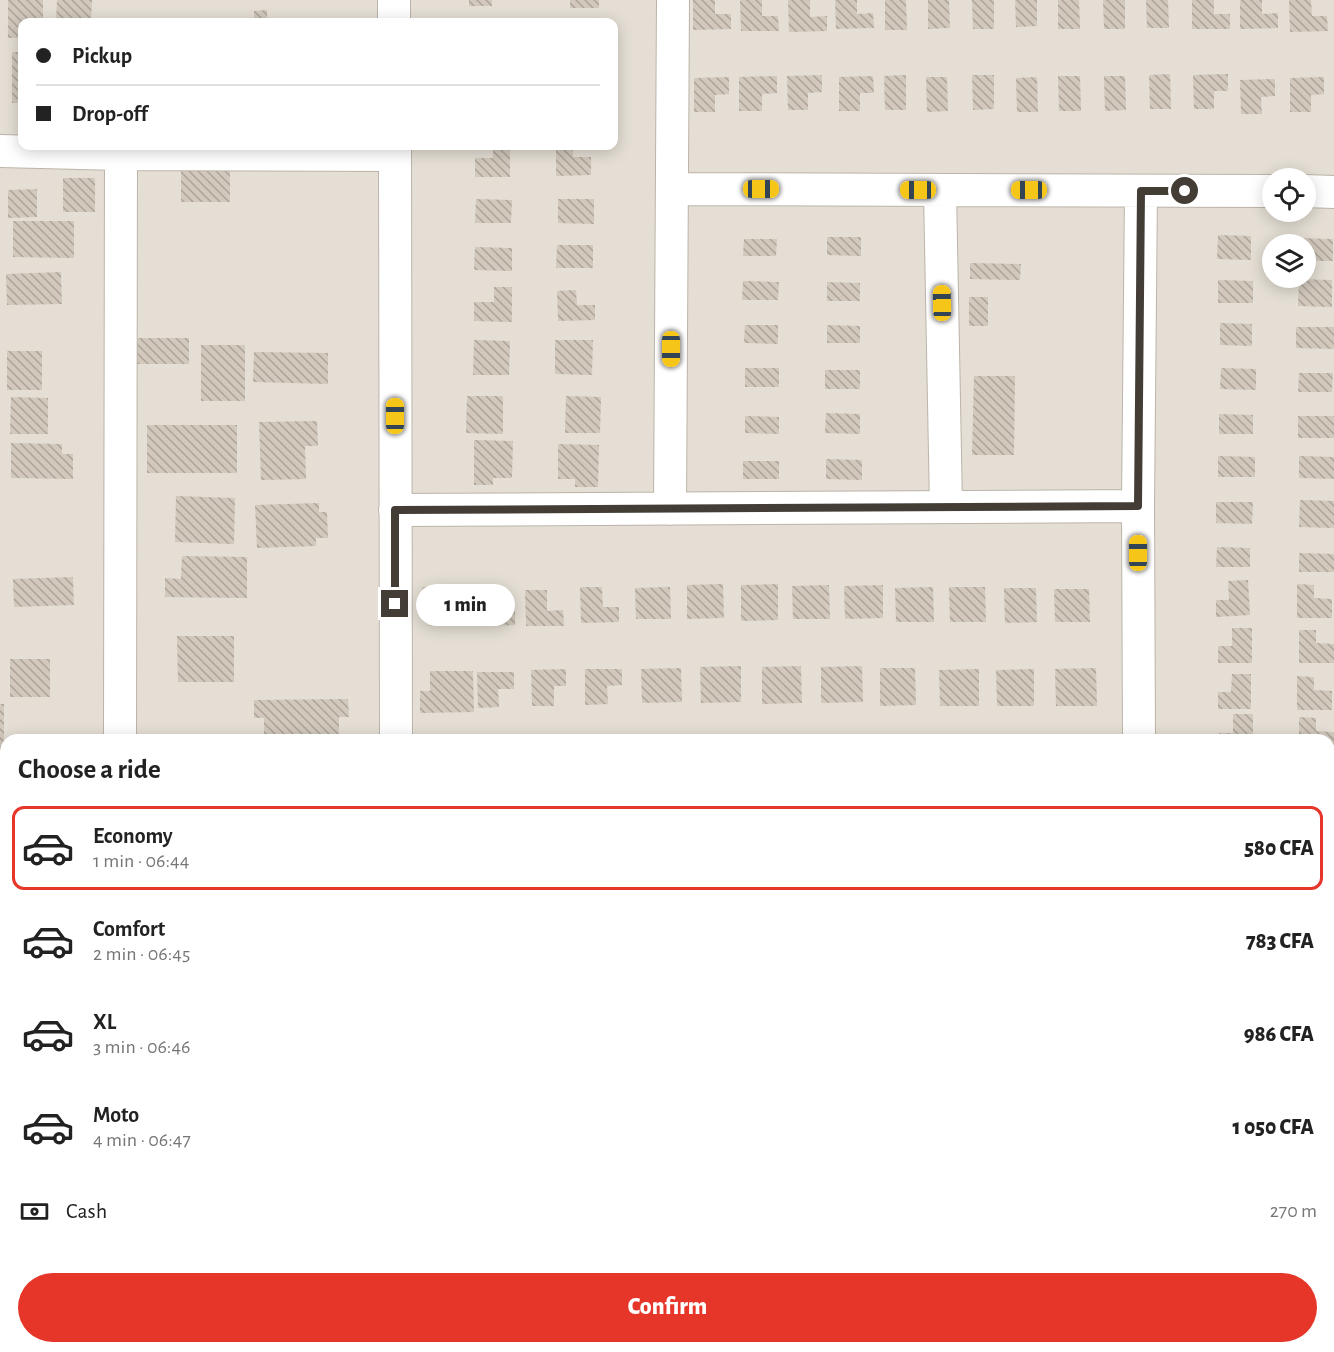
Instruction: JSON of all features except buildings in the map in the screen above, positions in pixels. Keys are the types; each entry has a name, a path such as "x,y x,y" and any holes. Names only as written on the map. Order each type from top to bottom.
{"street":[{"path":"394,0 394,18"},
{"path":"670,509 673,0"},
{"path":"0,151 121,154 395,150 396,734"},
{"path":"120,734 121,154"},
{"path":"672,189 1262,191"},
{"path":"940,190 946,507"},
{"path":"1139,734 1138,506 1141,191"},
{"path":"1316,191 1334,192"},
{"path":"395,510 1138,506"}],"shaded area":[{"path":"0,0 1334,0 1334,734 0,734"}],"route":[{"path":"395,604 395,510 1138,506 1141,191 1185,191"}]}
